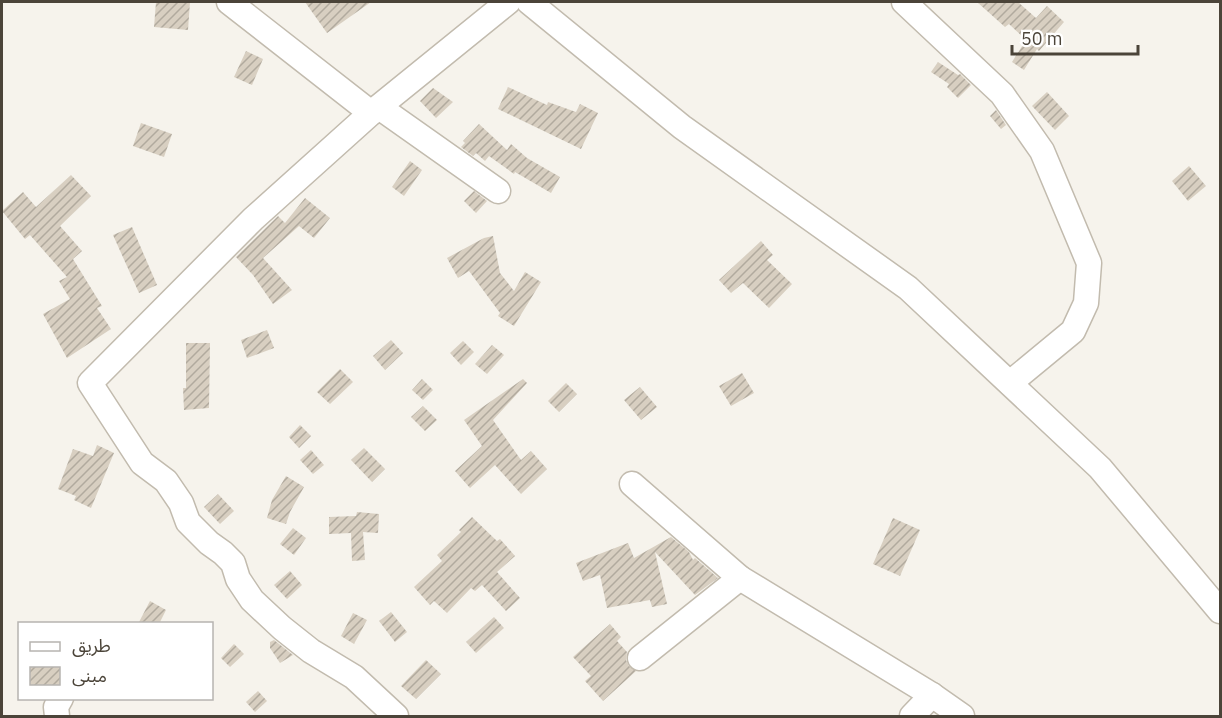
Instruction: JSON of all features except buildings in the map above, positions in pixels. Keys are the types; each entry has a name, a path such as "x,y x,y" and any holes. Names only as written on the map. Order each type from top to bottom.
{"street":[{"path":"229,2 375,110 498,191"},
{"path":"396,717 354,676 311,651 252,600 238,579 233,563 188,522 181,503 171,488 166,481 142,463 90,383 253,219 375,110 507,2"},
{"path":"529,2 682,127 908,288 1100,468 1221,611"},
{"path":"904,2 1002,94 1029,132 1042,151 1089,263 1086,303 1072,331 1010,383"},
{"path":"632,484 740,578 932,695 962,717"},
{"path":"640,658 740,578"},
{"path":"912,717 932,695"},
{"path":"57,717 56,707 60,700"}]}
